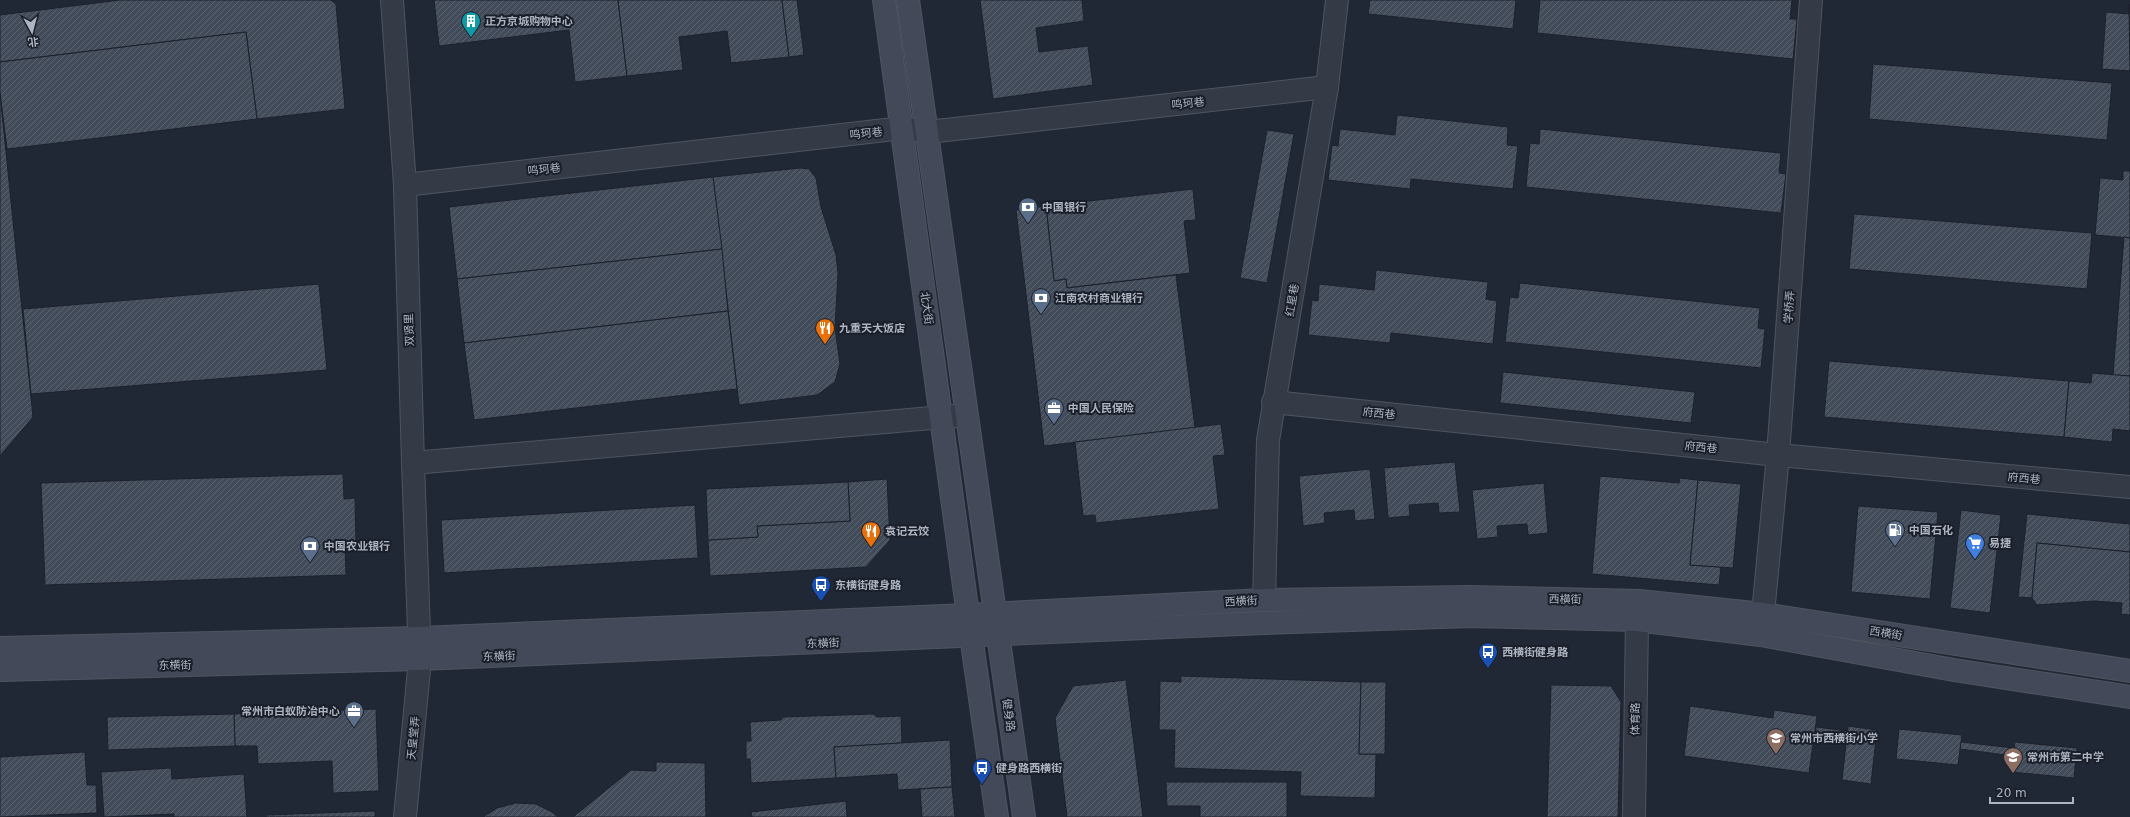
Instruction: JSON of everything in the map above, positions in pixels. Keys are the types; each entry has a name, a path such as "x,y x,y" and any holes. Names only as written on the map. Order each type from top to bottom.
{"main road":[{"name":"北大街","path":"884,0 903,128 968,615"},
{"path":"908,0 928,132 966,415 995,614"},
{"name":"西横街","path":"995,614 1264,600 1470,597 1639,601 1763,614 2130,671"},
{"name":"东横街","path":"0,670 420,649 995,614"},
{"name":"健身路","path":"995,614 1024,817"},
{"path":"968,615 997,817"},
{"name":"西横街","path":"998,635 1264,623 1470,616 1637,620 1761,635 1954,670 2130,697"},
{"name":"东横街","path":"0,648 420,649 971,637 998,635"}],"street":[{"name":"双贤里","path":"392,0 405,185 412,463 420,649"},
{"name":"红星巷","path":"1264,600 1268,440 1273,402 1281,365 1327,88 1337,0"},
{"name":"学桥弄","path":"1763,614 1778,455 1811,0"},
{"name":"鸣珂巷","path":"405,185 903,128 928,132 1327,88"},
{"name":"府西巷","path":"1273,402 1778,455 2130,487"},
{"path":"412,463 966,415"},
{"name":"体育路","path":"1634,817 1637,620"},
{"name":"天皇堂弄","path":"405,817 420,649"}],"building":[{"path":"120,0 331,0 336,4 345,109 257,119 246,32 0,62 0,15"},
{"name":"正方京城购物中心","path":"434,0 618,0 627,76 575,82 569,30 439,46"},
{"path":"618,0 782,0 789,57 731,63 727,31 679,37 683,70 627,76"},
{"path":"782,0 797,0 804,55 789,57"},
{"path":"980,0 1082,0 1084,21 1036,28 1039,52 1088,46 1093,85 993,99"},
{"path":"1370,0 1516,0 1513,29 1368,14"},
{"path":"1540,0 1792,0 1790,19 1797,19 1793,59 1537,33"},
{"path":"2129,4 2130,71 2102,69 2106,12 2129,14"},
{"path":"246,32 257,119 7,149 0,93 0,62"},
{"path":"1873,64 2112,83 2107,140 1869,119"},
{"path":"0,93 33,417 0,456"},
{"path":"1397,115 1508,127 1507,145 1518,146 1513,189 1411,179 1410,189 1328,180 1332,145 1338,146 1340,129 1395,135"},
{"path":"1540,129 1781,153 1779,173 1786,174 1781,213 1526,187 1530,143 1539,144"},
{"path":"1267,130 1294,134 1267,283 1240,278"},
{"path":"800,168 809,169 816,178 821,207 836,255 838,273 835,328 840,364 835,382 817,395 739,405 713,177"},
{"path":"2123,171 2130,171 2130,238 2095,235 2100,178 2123,180"},
{"path":"713,177 722,249 457,279 449,207"},
{"path":"1193,189 1196,220 1184,221 1190,273 1067,288 1066,279 1054,281 1046,206"},
{"path":"1046,206 1054,281 1066,279 1067,288 1176,275 1195,428 1044,446 1016,210"},
{"path":"1854,214 2092,233 2087,289 1849,269"},
{"path":"2124,237 2130,238 2130,376 2113,375"},
{"path":"722,249 728,311 464,343 457,279"},
{"path":"1376,270 1488,282 1486,299 1497,301 1493,344 1391,333 1390,343 1308,335 1312,300 1318,301 1319,284 1374,290"},
{"path":"1520,283 1760,308 1758,328 1765,329 1761,368 1505,342 1510,297 1518,298"},
{"path":"319,284 327,370 31,394 23,309"},
{"path":"728,311 737,389 474,420 464,343"},
{"path":"1829,361 2069,381 2064,437 1824,417"},
{"path":"1503,372 1695,392 1691,423 1500,403"},
{"path":"2092,373 2130,376 2130,431 2113,429 2112,442 2064,437 2069,381 2091,383"},
{"path":"1221,424 1225,455 1213,456 1219,509 1096,523 1095,515 1083,516 1075,442"},
{"path":"1455,462 1460,512 1439,513 1438,503 1409,505 1410,516 1388,518 1384,468"},
{"path":"1370,469 1375,519 1355,521 1354,510 1324,513 1325,523 1303,526 1299,476"},
{"path":"343,474 344,499 355,498 356,543 345,544 346,575 45,585 41,483"},
{"path":"1600,476 1679,483 1680,478 1698,480 1690,565 1721,567 1719,585 1592,574"},
{"path":"887,479 890,540 866,567 710,576 708,540 758,537 757,526 850,521 848,482"},
{"path":"1698,480 1741,484 1733,568 1690,565"},
{"path":"848,482 850,521 757,526 758,537 708,540 706,489"},
{"path":"1544,483 1548,533 1528,535 1527,524 1497,526 1498,537 1477,539 1472,490"},
{"path":"695,505 698,558 444,573 441,520"},
{"name":"中国石化","path":"1858,506 1938,512 1930,599 1851,592"},
{"path":"1961,510 2001,515 1990,613 1950,608"},
{"path":"2027,514 2130,524 2130,552 2037,543 2032,598 2018,597"},
{"path":"2037,543 2130,552 2130,615 2121,614 2122,603 2094,601 2037,605 2032,598"},
{"path":"1181,676 1361,682 1359,754 1376,754 1375,798 1300,796 1301,772 1174,768 1175,730 1159,730 1160,681 1181,682"},
{"path":"1126,680 1143,817 1067,817 1055,718 1073,686"},
{"path":"1361,682 1386,682 1385,754 1359,754"},
{"path":"1551,685 1611,686 1621,702 1618,817 1547,817"},
{"path":"1690,706 1773,718 1774,710 1817,716 1809,773 1684,756"},
{"path":"376,709 379,791 333,793 332,761 258,764 257,746 235,746 234,714"},
{"path":"234,714 235,746 108,750 107,717"},
{"path":"873,714 877,717 901,716 902,743 834,747 836,778 751,783 750,759 746,759 746,741 751,741 750,722 781,720 783,717"},
{"path":"1848,726 1877,730 1871,784 1842,780"},
{"path":"1816,727 1848,731 1847,738 1815,735"},
{"path":"1899,729 1962,735 1958,765 1896,759"},
{"path":"950,740 952,787 898,790 897,774 836,778 834,747"},
{"path":"1961,742 2014,748 2013,756 1960,749"},
{"path":"2015,742 2077,748 2074,778 2011,772"},
{"path":"85,752 87,785 96,785 97,813 0,817 0,757"},
{"path":"656,762 705,763 706,817 573,817 631,770 656,771"},
{"path":"171,768 172,779 244,774 247,817 174,817 174,814 104,817 101,772"},
{"path":"1166,782 1287,782 1287,817 1200,817 1200,806 1167,806"},
{"path":"952,787 955,817 922,817 920,789"},
{"path":"846,801 847,817 752,817 751,812"},
{"path":"516,803 536,804 552,812 558,817 483,817 497,808"},
{"path":"375,811 375,817 266,817 266,815"}],"place":[{"name":"正方京城购物中心","path":"471,38"},
{"name":"中国银行","path":"1028,224"},
{"name":"江南农村商业银行","path":"1041,315"},
{"name":"九重天大饭店","path":"825,345"},
{"name":"中国人民保险","path":"1054,425"},
{"name":"中国石化","path":"1895,547"},
{"name":"袁记云饺","path":"871,548"},
{"name":"易捷","path":"1975,560"},
{"name":"中国农业银行","path":"310,563"},
{"name":"东横街健身路","path":"821,602"},
{"name":"西横街健身路","path":"1488,669"},
{"name":"常州市白蚁防冶中心","path":"354,728"},
{"name":"常州市西横街小学","path":"1776,755"},
{"name":"常州市第二中学","path":"2013,774"},
{"name":"健身路西横街","path":"982,785"}]}
